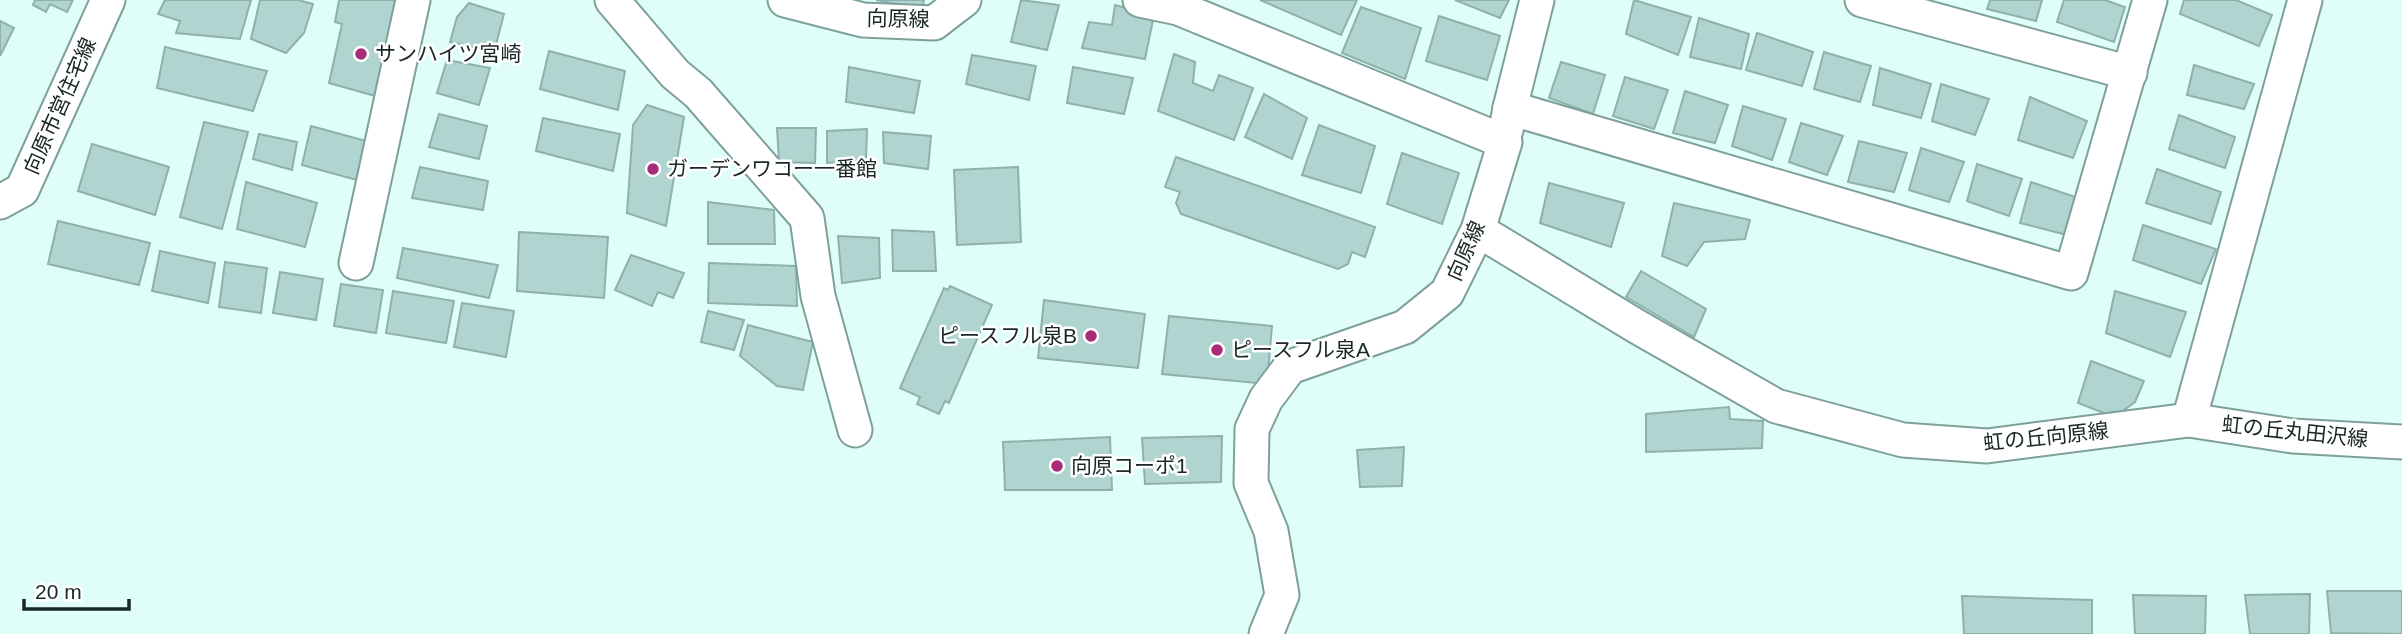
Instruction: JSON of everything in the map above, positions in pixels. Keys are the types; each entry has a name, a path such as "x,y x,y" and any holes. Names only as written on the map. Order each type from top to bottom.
{"street":[{"name":"向原市営住宅線","path":"0,202 22,190 108,0"},
{"path":"356,264 413,0"},
{"path":"612,0 807,218 818,296 855,430"},
{"name":"向原線","path":"785,0 863,20 934,23 964,0"},
{"path":"1140,0 1178,8 1505,142"},
{"name":"向原線","path":"1273,632 1282,595 1271,531 1251,483 1252,429 1266,399 1290,366 1405,327 1447,293 1478,230 1505,142 1510,108 1537,0"},
{"path":"1862,0 2130,73"},
{"path":"1510,108 2071,273 2150,0"},
{"path":"2189,420 2305,0"},
{"name":"虹の丘向原線","path":"1478,230 1636,326 1776,406 1903,440 1987,446 2189,420"},
{"name":"虹の丘丸田沢線","path":"2189,420 2293,436 2402,442"}],"building":[{"path":"35,0 73,0 67,12 50,4 46,12 33,5"},
{"path":"165,0 251,0 240,39 176,33 180,21 158,14"},
{"path":"260,0 298,0 313,4 304,33 286,53 251,39"},
{"name":"サンハイツ宮崎","path":"339,0 401,0 375,96 329,83 342,24 335,22"},
{"path":"876,0 924,0 922,10"},
{"path":"1021,0 1059,5 1047,50 1011,42"},
{"path":"1260,0 1357,0 1341,35"},
{"path":"1455,0 1509,0 1500,18"},
{"path":"1634,0 1691,17 1678,55 1626,34"},
{"path":"1990,0 2042,0 2036,21 1987,9"},
{"path":"2064,0 2105,0 2125,7 2114,42 2057,22"},
{"path":"2184,0 2236,0 2272,15 2259,46 2180,14"},
{"path":"469,3 504,14 494,52 450,42 457,17"},
{"path":"1115,5 1154,15 1145,59 1082,48 1089,22 1112,25"},
{"path":"1361,7 1421,28 1405,79 1342,53"},
{"path":"1439,16 1500,36 1487,80 1426,61"},
{"path":"1699,18 1749,34 1741,69 1690,57"},
{"path":"0,21 14,28 0,56"},
{"path":"1757,33 1813,52 1802,86 1746,70"},
{"path":"165,47 267,71 253,111 157,88"},
{"path":"549,51 625,71 618,110 540,89"},
{"path":"1824,52 1871,66 1860,102 1814,89"},
{"path":"1174,54 1195,62 1193,83 1213,91 1219,75 1253,88 1234,140 1158,111"},
{"path":"972,55 1036,66 1029,100 966,84"},
{"path":"447,60 490,68 479,105 437,93"},
{"path":"1561,62 1605,75 1593,114 1549,98"},
{"path":"2194,65 2254,84 2244,109 2187,95"},
{"path":"849,67 920,81 914,113 846,102"},
{"path":"1073,67 1133,78 1124,114 1067,103"},
{"path":"1880,68 1931,84 1921,118 1873,105"},
{"path":"1625,77 1668,90 1654,129 1613,116"},
{"path":"1941,84 1989,99 1975,135 1932,121"},
{"path":"1685,91 1728,105 1715,143 1673,133"},
{"path":"1264,94 1307,118 1292,159 1245,137"},
{"path":"2030,97 2087,121 2073,158 2018,140"},
{"name":"ガーデンワコー一番館","path":"647,105 684,117 666,226 627,213 633,125"},
{"path":"1743,106 1786,119 1772,160 1732,146"},
{"path":"439,114 487,126 479,159 429,147"},
{"path":"2179,115 2235,137 2225,168 2169,149"},
{"path":"543,118 620,134 613,171 536,151"},
{"path":"204,122 248,132 222,229 180,217"},
{"path":"1801,123 1843,136 1827,175 1789,162"},
{"path":"1319,125 1375,146 1361,193 1302,175"},
{"path":"311,126 366,141 357,180 302,165"},
{"path":"777,128 816,128 815,163 779,162"},
{"path":"867,129 866,160 827,163 827,131"},
{"path":"883,132 931,136 928,169 884,163"},
{"path":"259,134 297,142 292,170 253,159"},
{"path":"1859,141 1907,153 1894,192 1848,182"},
{"path":"92,144 169,167 155,215 78,191"},
{"path":"1921,148 1964,162 1949,202 1909,190"},
{"path":"1402,153 1459,173 1442,224 1387,204"},
{"path":"1176,157 1375,227 1365,257 1352,252 1348,264 1338,269 1181,214 1176,203 1180,192 1165,187"},
{"path":"1977,164 2022,179 2009,216 1967,201"},
{"path":"420,167 488,181 483,210 412,198"},
{"path":"1018,167 1021,242 957,245 954,170"},
{"path":"2157,169 2221,192 2211,224 2146,203"},
{"path":"246,182 317,203 305,247 237,229"},
{"path":"2031,182 2078,198 2067,235 2020,223"},
{"path":"1549,183 1624,203 1611,247 1540,223"},
{"path":"708,202 774,210 775,244 708,244"},
{"path":"1674,203 1750,220 1745,239 1704,242 1687,266 1662,256"},
{"path":"58,221 150,243 139,285 48,264"},
{"path":"2143,225 2216,249 2201,284 2133,260"},
{"path":"892,230 934,232 936,271 893,271"},
{"path":"519,232 608,237 604,298 517,291"},
{"path":"838,236 879,238 880,278 842,283"},
{"path":"403,248 498,265 489,298 397,278"},
{"path":"160,251 215,263 208,303 152,291"},
{"path":"631,255 684,273 673,298 658,292 652,306 615,290"},
{"path":"225,262 267,268 261,313 219,307"},
{"path":"709,263 796,266 797,306 708,303"},
{"path":"1641,271 1706,309 1694,337 1626,297"},
{"path":"280,272 323,279 316,320 273,313"},
{"path":"341,284 383,290 376,333 334,326"},
{"path":"950,286 992,305 949,403 945,401 939,414 917,404 920,397 900,388 944,288 948,290"},
{"path":"393,291 454,301 446,343 386,333"},
{"path":"2115,291 2186,312 2170,357 2106,333"},
{"name":"ピースフル泉B","path":"1044,300 1145,314 1138,368 1038,358"},
{"path":"462,303 514,311 506,357 454,347"},
{"path":"708,311 744,320 734,350 701,342"},
{"name":"ピースフル泉A","path":"1169,316 1272,326 1267,384 1162,374"},
{"path":"748,325 813,342 803,390 777,386 740,356"},
{"path":"2091,361 2144,381 2135,402 2114,417 2078,403"},
{"path":"1729,407 1730,419 1763,421 1762,448 1646,452 1646,414"},
{"path":"1222,436 1221,482 1145,484 1142,438"},
{"name":"向原コーポ1","path":"1110,437 1112,490 1005,490 1003,442"},
{"path":"1404,447 1402,486 1360,487 1357,450"},
{"path":"2327,591 2402,591 2402,634 2331,633"},
{"path":"2310,594 2309,634 2250,634 2245,595"},
{"path":"2133,595 2206,596 2205,634 2135,634"},
{"path":"1962,596 2092,600 2092,634 1964,634"}],"place":[{"name":"サンハイツ宮崎","path":"361,54"},
{"name":"ガーデンワコー一番館","path":"653,169"},
{"name":"ピースフル泉B","path":"1091,336"},
{"name":"ピースフル泉A","path":"1217,350"},
{"name":"向原コーポ1","path":"1057,466"}]}
